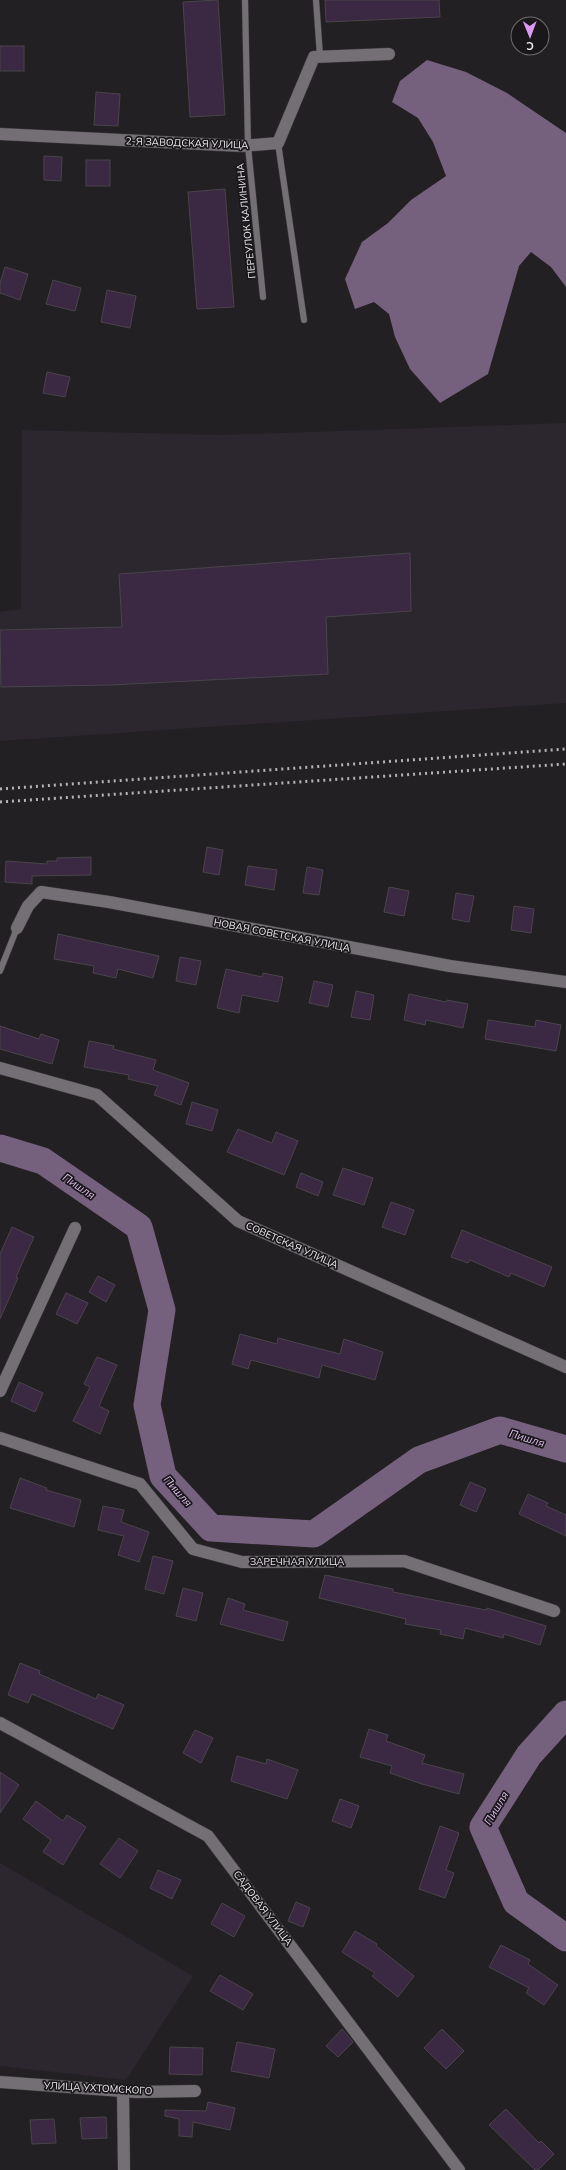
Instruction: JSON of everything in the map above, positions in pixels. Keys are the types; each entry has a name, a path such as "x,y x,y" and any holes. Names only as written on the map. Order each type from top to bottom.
{"street":[{"path":"278,142 314,57 389,54"},
{"name":"2-Я ЗАВОДСКАЯ УЛИЦА","path":"0,134 248,146 278,142"},
{"name":"НОВАЯ СОВЕТСКАЯ УЛИЦА","path":"17,928 28,906 41,892 110,902 450,966 566,982"},
{"name":"СОВЕТСКАЯ УЛИЦА","path":"0,1068 97,1095 238,1221 566,1367"},
{"path":"0,1391 75,1228"},
{"name":"ЗАРЕЧНАЯ УЛИЦА","path":"0,1438 140,1484 193,1549 242,1562 404,1560 554,1611"},
{"name":"САДОВАЯ УЛИЦА","path":"0,1723 208,1836 459,2170"},
{"name":"УЛИЦА УХТОМСКОГО","path":"0,2082 123,2091 195,2090"},
{"path":"123,2091 124,2170"}],"lane":[{"name":"ПЕРЕУЛОК КАЛИНИНА","path":"245,0 248,146 263,297"},
{"path":"316,0 320,56"},
{"path":"278,142 304,320"},
{"path":"0,971 17,928"}],"shaded area":[{"path":"427,60 466,72 507,93 566,133 566,287 551,267 531,252 519,266 488,374 440,403 410,369 395,337 389,314 374,302 355,309 345,279 362,242 388,223 411,200 446,176 433,142 418,118 392,102 400,81"},
{"path":"566,423 566,703 0,741 0,612 21,609 22,430 222,435"},
{"path":"0,1863 193,1976 126,2080 0,2066"}],"building":[{"path":"218,0 225,115 190,117 183,2"},
{"path":"325,0 439,0 440,17 326,22"},
{"path":"0,46 24,46 24,71 0,71"},
{"path":"96,92 120,94 118,126 94,125"},
{"path":"44,156 62,157 61,181 44,180"},
{"path":"86,160 110,160 110,186 86,186"},
{"path":"225,189 234,307 197,309 188,192"},
{"path":"5,267 28,274 20,300 0,293 0,283"},
{"path":"53,280 81,288 75,311 46,304"},
{"path":"107,290 136,296 130,328 101,322"},
{"path":"47,372 70,377 65,397 43,393"},
{"path":"410,553 411,611 326,617 328,674 110,685 1,687 0,630 122,627 119,574"},
{"path":"207,847 223,850 219,875 203,872"},
{"path":"91,857 91,875 32,876 32,884 5,882 6,861 47,864 47,861 57,861 57,858"},
{"path":"248,866 277,870 274,890 245,885"},
{"path":"307,867 323,870 319,895 303,893"},
{"path":"389,887 409,891 404,916 384,912"},
{"path":"456,893 474,896 469,922 452,919"},
{"path":"514,906 534,909 531,933 511,930"},
{"path":"58,934 159,956 153,978 118,969 116,978 93,973 94,966 54,959"},
{"path":"180,957 201,961 196,985 176,981"},
{"path":"226,969 262,977 263,973 283,977 278,1002 242,995 239,1013 217,1008"},
{"path":"314,981 333,985 328,1007 309,1003"},
{"path":"356,991 374,995 370,1020 351,1017"},
{"path":"409,994 446,1002 447,1000 468,1004 463,1028 426,1020 425,1025 404,1020"},
{"path":"488,1020 535,1027 536,1020 561,1025 556,1051 485,1039"},
{"path":"0,1026 39,1039 41,1034 59,1040 52,1064 0,1049"},
{"path":"89,1041 114,1046 113,1049 156,1060 153,1070 189,1083 181,1105 154,1095 158,1086 128,1079 129,1075 84,1067"},
{"path":"192,1102 218,1110 212,1131 186,1124"},
{"path":"238,1129 272,1143 276,1132 298,1141 284,1175 227,1152"},
{"path":"343,1168 373,1178 364,1205 333,1195"},
{"path":"301,1173 323,1182 318,1196 296,1187"},
{"path":"391,1202 414,1210 405,1235 382,1227"},
{"path":"12,1227 34,1237 16,1277 18,1278 0,1319 0,1254"},
{"path":"462,1230 552,1267 544,1287 511,1273 509,1277 470,1260 468,1263 451,1257"},
{"path":"98,1276 115,1285 106,1302 89,1292"},
{"path":"66,1293 88,1303 77,1324 56,1314"},
{"path":"240,1334 277,1344 278,1338 340,1354 344,1339 383,1352 375,1380 322,1365 319,1378 251,1360 248,1369 232,1364"},
{"path":"97,1357 117,1365 99,1406 109,1411 100,1434 73,1421 90,1387 84,1384"},
{"path":"19,1382 43,1393 35,1412 11,1401"},
{"path":"20,1478 47,1488 46,1490 81,1500 74,1527 10,1508"},
{"path":"470,1482 486,1489 476,1512 460,1505"},
{"path":"528,1494 548,1503 546,1506 566,1515 566,1536 519,1514"},
{"path":"103,1506 124,1510 121,1522 149,1532 139,1562 118,1555 124,1536 98,1530"},
{"path":"153,1556 173,1561 164,1594 145,1589"},
{"path":"325,1575 393,1589 393,1592 486,1610 487,1608 546,1626 540,1645 504,1634 503,1638 465,1628 463,1639 440,1634 441,1630 405,1624 406,1619 319,1598"},
{"path":"183,1588 203,1593 196,1621 176,1616"},
{"path":"228,1598 245,1604 243,1610 288,1622 283,1641 220,1624"},
{"path":"20,1663 40,1671 39,1674 96,1699 98,1694 124,1705 113,1729 32,1694 28,1703 8,1695"},
{"path":"369,1729 388,1735 386,1741 425,1755 422,1763 464,1774 459,1794 422,1784 390,1773 392,1766 360,1757"},
{"path":"195,1730 213,1738 201,1763 183,1753"},
{"path":"237,1756 266,1764 267,1759 298,1770 287,1799 231,1781"},
{"path":"0,1772 19,1785 0,1813"},
{"path":"340,1799 359,1806 351,1828 332,1821"},
{"path":"36,1801 63,1821 67,1815 86,1827 63,1865 43,1852 51,1840 23,1819"},
{"path":"440,1826 459,1833 446,1870 454,1873 445,1898 419,1889"},
{"path":"119,1838 138,1851 120,1878 100,1864"},
{"path":"158,1870 181,1880 172,1899 150,1888"},
{"path":"296,1902 310,1908 303,1927 288,1921"},
{"path":"222,1903 245,1916 234,1937 211,1924"},
{"path":"355,1931 377,1944 376,1946 414,1976 398,1997 372,1976 375,1973 342,1952"},
{"path":"501,1945 530,1960 528,1964 558,1985 544,2005 526,1993 529,1988 489,1967"},
{"path":"220,1975 253,1994 243,2010 210,1991"},
{"path":"342,2029 353,2042 338,2057 326,2046"},
{"path":"442,2029 464,2051 446,2069 424,2048"},
{"path":"237,2042 275,2049 269,2078 231,2071"},
{"path":"170,2047 203,2048 202,2075 169,2074"},
{"path":"208,2102 235,2108 230,2130 193,2122 192,2137 179,2136 179,2119 165,2116 165,2110 206,2111"},
{"path":"506,2109 539,2143 541,2141 554,2154 538,2170 535,2170 489,2125"},
{"path":"106,2117 107,2138 82,2139 80,2118"},
{"path":"54,2119 56,2143 32,2144 30,2120"}],"waterway":[{"name":"Пишля","path":"0,1148 43,1161 139,1227 162,1310 147,1405 163,1476 211,1528 314,1534 419,1460 500,1430 566,1449"},
{"name":"Пишля","path":"566,1714 529,1755 483,1827 516,1902 566,1938"}],"railway":[{"path":"0,789 566,749"},
{"path":"0,802 566,764"}]}
